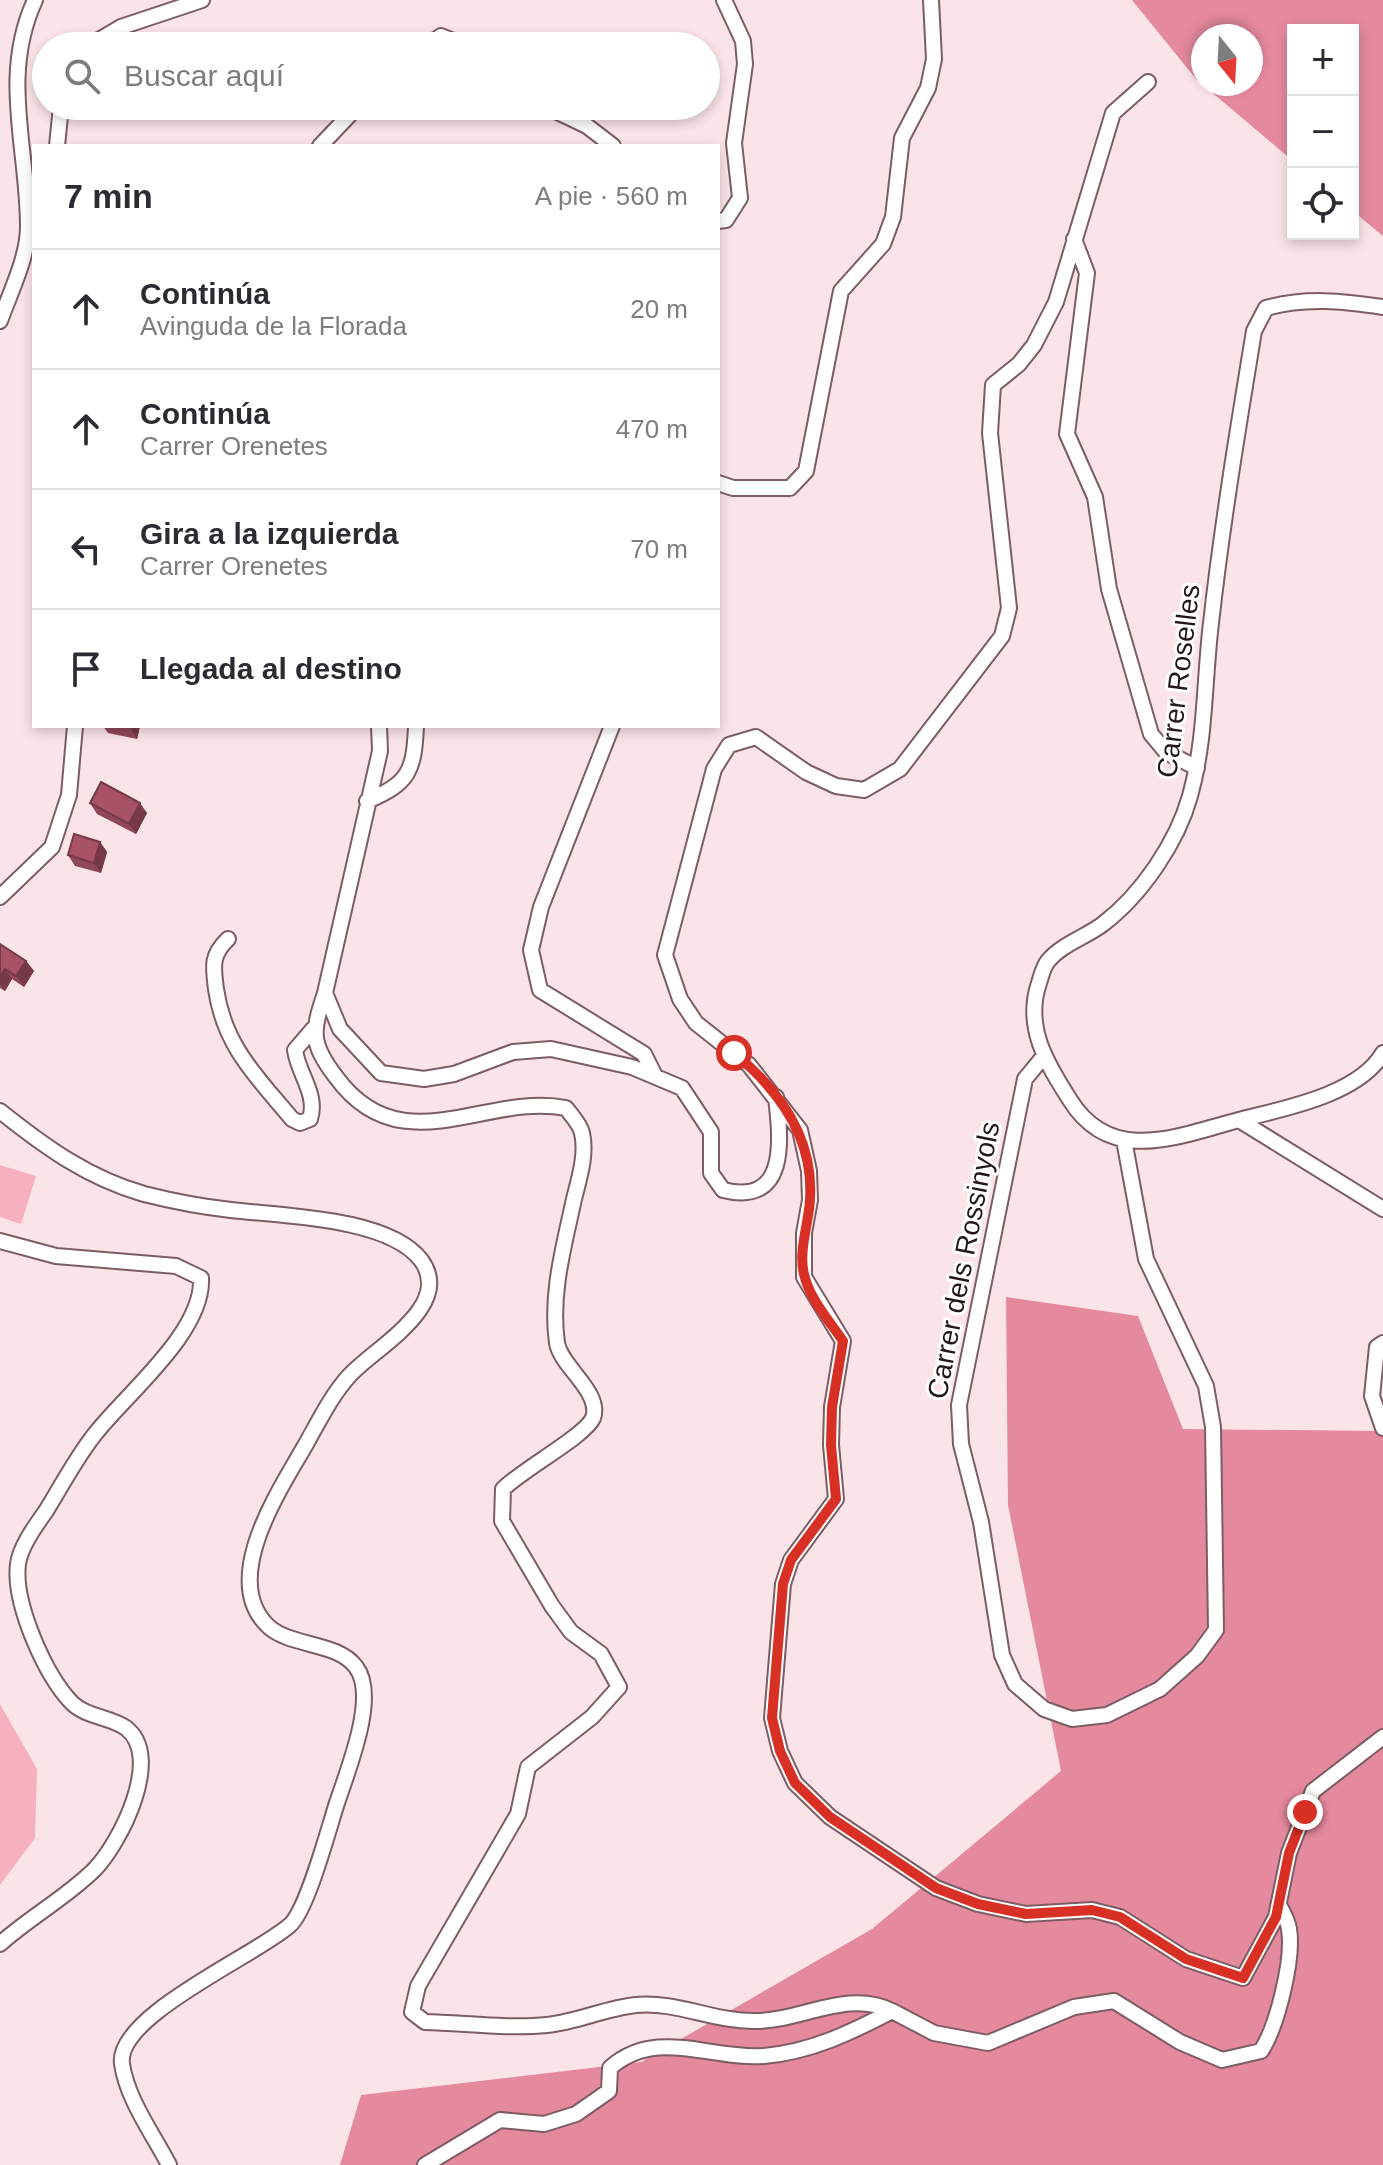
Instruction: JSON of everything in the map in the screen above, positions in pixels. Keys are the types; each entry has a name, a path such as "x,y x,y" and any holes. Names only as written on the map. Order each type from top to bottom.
{"street":[{"path":"0,321 28,232 30,199 16,153 10,88 12,50 35,0"},
{"path":"113,32 202,0"},
{"path":"720,221 726,220 740,198 734,143 745,64 743,41 724,0"},
{"path":"720,484 733,488 790,488 806,471 841,291 883,244 893,217 902,138 928,88 934,59 931,0"},
{"path":"1148,82 1113,113 1056,302 1034,345 1019,364 993,385 990,433 1008,572 1009,608 1002,636 900,769 864,790 836,786 806,772 756,737 729,745 714,769 665,955 680,999 696,1023 749,1065 800,1130 809,1171 804,1277 843,1341 832,1419 836,1499 791,1560 783,1584 772,1718 780,1751 795,1783 830,1817 936,1888 978,1904 1026,1914 1092,1910 1120,1917 1186,1959 1243,1978 1264,1945 1279,1905 1289,1853 1313,1791 1383,1737"},
{"path":"57,144 60,120"},
{"path":"322,144 345,120"},
{"path":"574,120 610,144"},
{"path":"1074,239 1087,273 1067,434 1095,497 1109,589 1151,734 1166,752 1197,768"},
{"name":"Carrer Roselles","path":"1383,307 1328,300 1291,301 1266,308 1254,331 1219,551 1206,665 1204,733 1179,826 1141,885 1102,925 1046,962 1035,996 1032,1023 1044,1056 1072,1104 1097,1132 1124,1140 1183,1136 1328,1094 1362,1075 1383,1053"},
{"path":"0,897 52,847 69,795 75,728"},
{"path":"228,939 216,950 212,964 223,1026 248,1067 292,1119 300,1123 310,1119 314,1106 297,1064 295,1050 313,1029 325,993 380,751 379,728"},
{"path":"367,801 397,788 412,763 416,728"},
{"path":"611,728 541,907 531,950 540,990 644,1054 655,1076"},
{"path":"325,993 340,1029 381,1073 424,1079 454,1074 513,1052 551,1049 632,1067 682,1088 711,1132 711,1173 723,1190 745,1196 760,1189 773,1173 780,1154 776,1097"},
{"path":"313,1029 319,1055 350,1096 383,1116 460,1119 541,1103 566,1108 582,1131 583,1152 557,1278 555,1322 558,1348 594,1405 593,1417 581,1433 521,1471 503,1489 502,1521 552,1606 571,1632 601,1654 619,1687 592,1717 528,1767 518,1814 418,1986 412,2012 425,2022 543,2025 636,2005 664,2005 714,2018 758,2021 837,2004 875,2003 934,2033 988,2043 1074,2007 1114,2001 1180,2042 1222,2060 1261,2051 1273,2034 1288,1957 1289,1929 1279,1905"},
{"name":"Carrer dels Rossinyols","path":"1044,1056 1025,1079 988,1274 959,1405 960,1431 981,1522 1002,1655 1015,1684 1044,1709 1072,1719 1107,1715 1160,1689 1197,1656 1216,1630 1213,1427 1206,1386 1167,1310 1146,1259 1124,1140"},
{"path":"0,1111 56,1156 106,1181 146,1194 228,1210 322,1218 399,1241 422,1261 429,1281 420,1315 365,1358 338,1388 263,1518 251,1565 253,1599 269,1627 340,1655 356,1667 364,1690 360,1728 319,1859 293,1923 172,2002 137,2028 124,2046 121,2060 130,2091 169,2165"},
{"path":"1239,1120 1383,1209"},
{"path":"0,1241 56,1256 176,1266 201,1278 202,1295 180,1335 94,1435 37,1524 18,1563 20,1597 31,1633 50,1670 73,1704 128,1729 142,1753 137,1788 122,1834 95,1869 0,1944"},
{"path":"1383,1343 1377,1347 1372,1396 1383,1428"},
{"path":"425,2165 500,2120 544,2124 576,2114 609,2091 610,2068 627,2053 651,2047 673,2047 723,2055 778,2054 833,2040 892,2011"}],"shaded area":[{"path":"1132,0 1383,0 1383,236 1359,216 1359,24 1287,24 1287,156 1216,96 1263,96 1263,24 1191,24 1191,73"},
{"path":"0,1165 36,1176 21,1224 0,1217"},
{"path":"1006,1297 1138,1316 1183,1429 1383,1431 1383,2165 340,2165 361,2095 641,2062 872,1929 1061,1771 1008,1505"},
{"path":"0,1704 37,1769 35,1838 0,1885"}],"building":[{"path":"101,782 140,803 129,824 90,803"},
{"path":"74,834 100,842 94,863 68,855"},
{"path":"0,944 26,961 16,976 5,969 0,976"}],"route":[{"path":"734,1053 749,1065 800,1130 809,1171 810,1200 804,1233 804,1277 843,1341 832,1407 831,1445 836,1499 791,1560 783,1584 772,1718 780,1751 795,1783 830,1817 936,1888 978,1904 1026,1914 1092,1910 1120,1917 1150,1933 1186,1959 1243,1978 1264,1945 1276,1917 1289,1853 1305,1812"}]}
